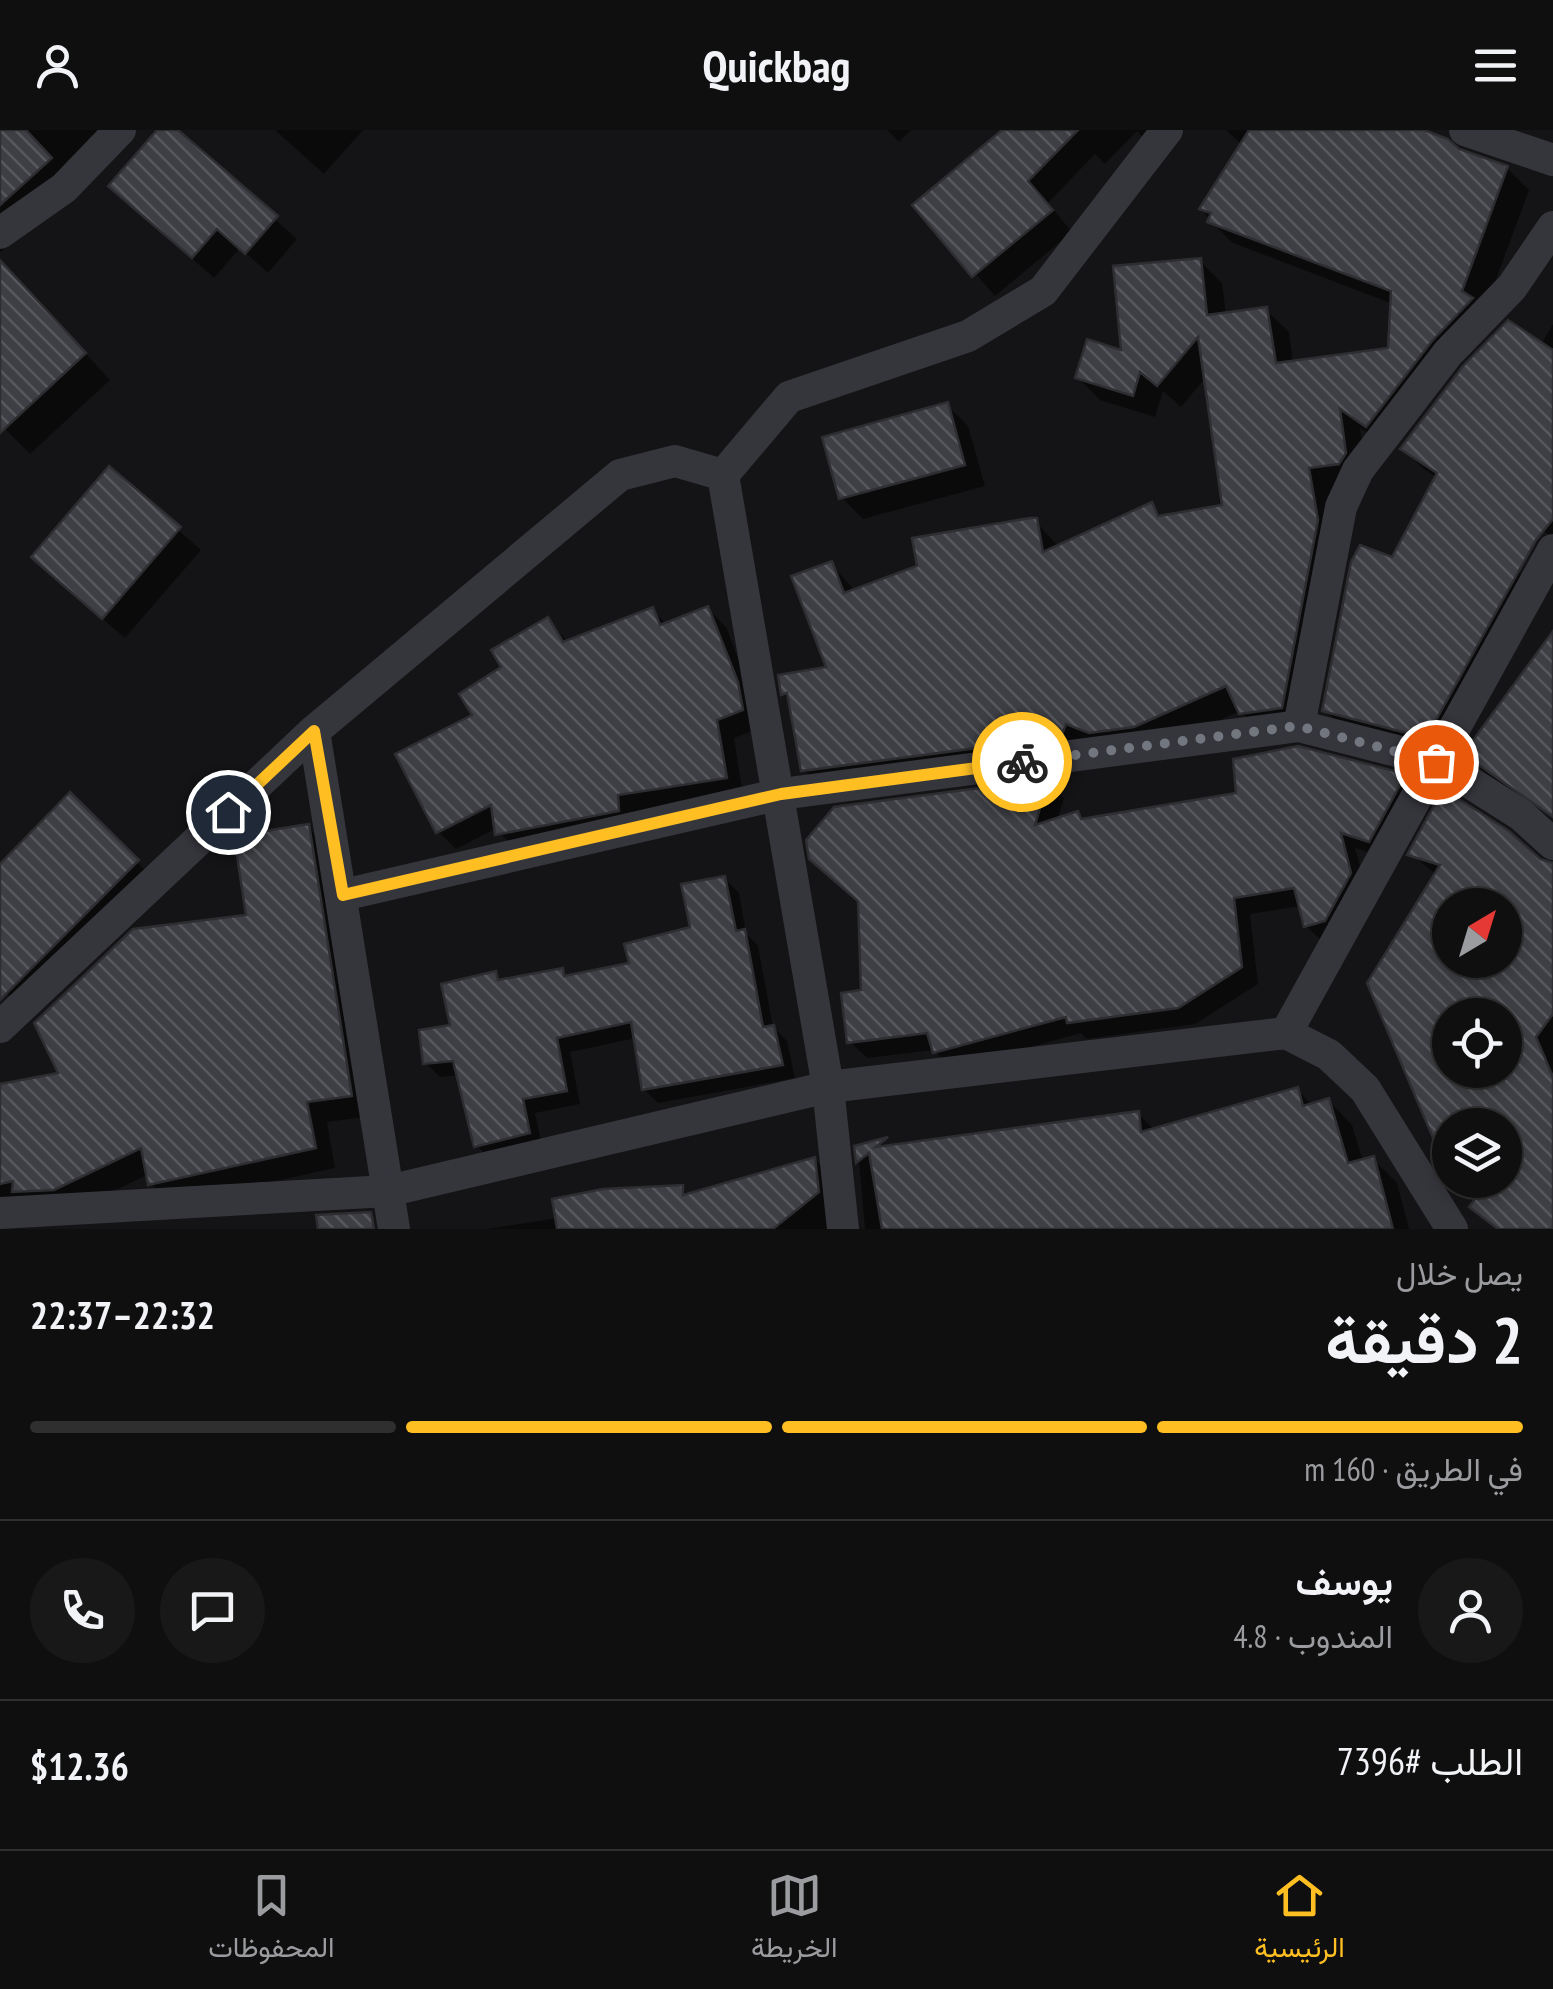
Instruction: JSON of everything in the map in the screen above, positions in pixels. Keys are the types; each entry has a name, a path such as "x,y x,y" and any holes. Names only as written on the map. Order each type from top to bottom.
{"street":[{"path":"0,233 64,188 120,130"},
{"path":"723,475 789,396 968,336 1043,292 1168,130"},
{"path":"1465,130 1553,160"},
{"path":"1298,726 1341,507 1358,470 1448,353 1512,287 1553,227"},
{"path":"0,1027 314,731 620,475 675,461 723,475"},
{"path":"723,475 781,794 828,1087 843,1229"},
{"path":"1286,1033 1553,550"},
{"path":"343,895 781,794 1298,726 1436,762 1521,815 1553,844"},
{"path":"314,731 394,1229"},
{"path":"0,1213 388,1191 828,1087 1286,1033 1328,1055 1365,1088 1452,1229"}],"building":[{"path":"0,130 26,130 52,158 0,205"},
{"path":"157,130 178,130 278,216 245,254 217,229 192,258 108,186"},
{"path":"1002,130 1078,130 1028,181 1053,210 972,277 912,205"},
{"path":"1249,130 1424,130 1448,139 1459,149 1508,166 1462,291 1473,298 1432,341 1366,427 1340,409 1346,453 1339,464 1309,468 1318,520 1282,708 1239,714 1226,686 1134,727 1089,733 1066,724 1061,737 801,771 787,693 781,695 778,675 826,667 791,576 832,561 844,593 917,566 912,538 1037,518 1043,552 1152,502 1158,516 1222,505 1198,337 1157,386 1140,372 1133,396 1075,378 1087,339 1121,350 1113,266 1201,258 1207,315 1267,307 1276,363 1388,348 1391,291 1207,222 1211,213 1199,209"},
{"path":"0,260 86,353 0,433"},
{"path":"1508,320 1553,350 1553,519 1536,540 1426,738 1322,711 1351,562 1360,545 1392,557 1437,473 1400,449 1463,366"},
{"path":"948,402 965,465 839,499 822,437"},
{"path":"109,466 181,527 102,619 31,557"},
{"path":"708,606 738,682 743,710 717,720 727,778 618,795 619,811 495,835 491,805 436,833 395,754 472,715 459,694 501,667 491,650 548,617 563,642 653,607 660,625"},
{"path":"1553,631 1553,817 1463,754"},
{"path":"1298,746 1406,774 1369,842 1341,833 1351,873 1325,921 1304,927 1294,888 1234,898 1242,967 1178,1008 1067,1023 1066,1017 933,1053 927,1033 847,1043 841,993 861,990 858,901 809,859 806,840 834,807 1049,779 1035,825 1078,811 1081,819 1236,793 1233,759"},
{"path":"1443,789 1509,831 1540,859 1553,863 1553,1014 1536,1037 1553,1077 1553,1229 1498,1229 1469,1207 1476,1198 1522,1198 1522,1108 1432,1108 1432,1136 1367,983 1440,865 1407,855"},
{"path":"70,792 139,860 0,1000 0,864"},
{"path":"309,824 352,1096 307,1102 316,1148 148,1185 141,1148 54,1190 12,1192 13,1181 0,1184 0,1084 58,1073 34,1023 133,929 246,915 234,836"},
{"path":"725,876 736,931 745,929 763,1027 774,1025 783,1065 642,1090 631,1022 557,1038 567,1091 523,1099 530,1133 474,1147 453,1061 423,1064 419,1030 450,1025 441,984 496,971 498,980 563,968 564,976 629,963 624,944 690,927 681,884"},
{"path":"1298,1087 1303,1106 1329,1098 1348,1163 1374,1156 1393,1229 882,1229 869,1153 856,1163 854,1146 888,1137 876,1147 1139,1111 1141,1132"},
{"path":"815,1157 819,1192 773,1229 557,1229 552,1199 603,1189 683,1185 683,1195"},
{"path":"371,1212 374,1229 318,1229 316,1215"}],"way so far":[{"path":"1022,762 1298,726 1436,762"}],"route":[{"path":"228,812 314,731 343,895 781,794 1022,762"}]}
